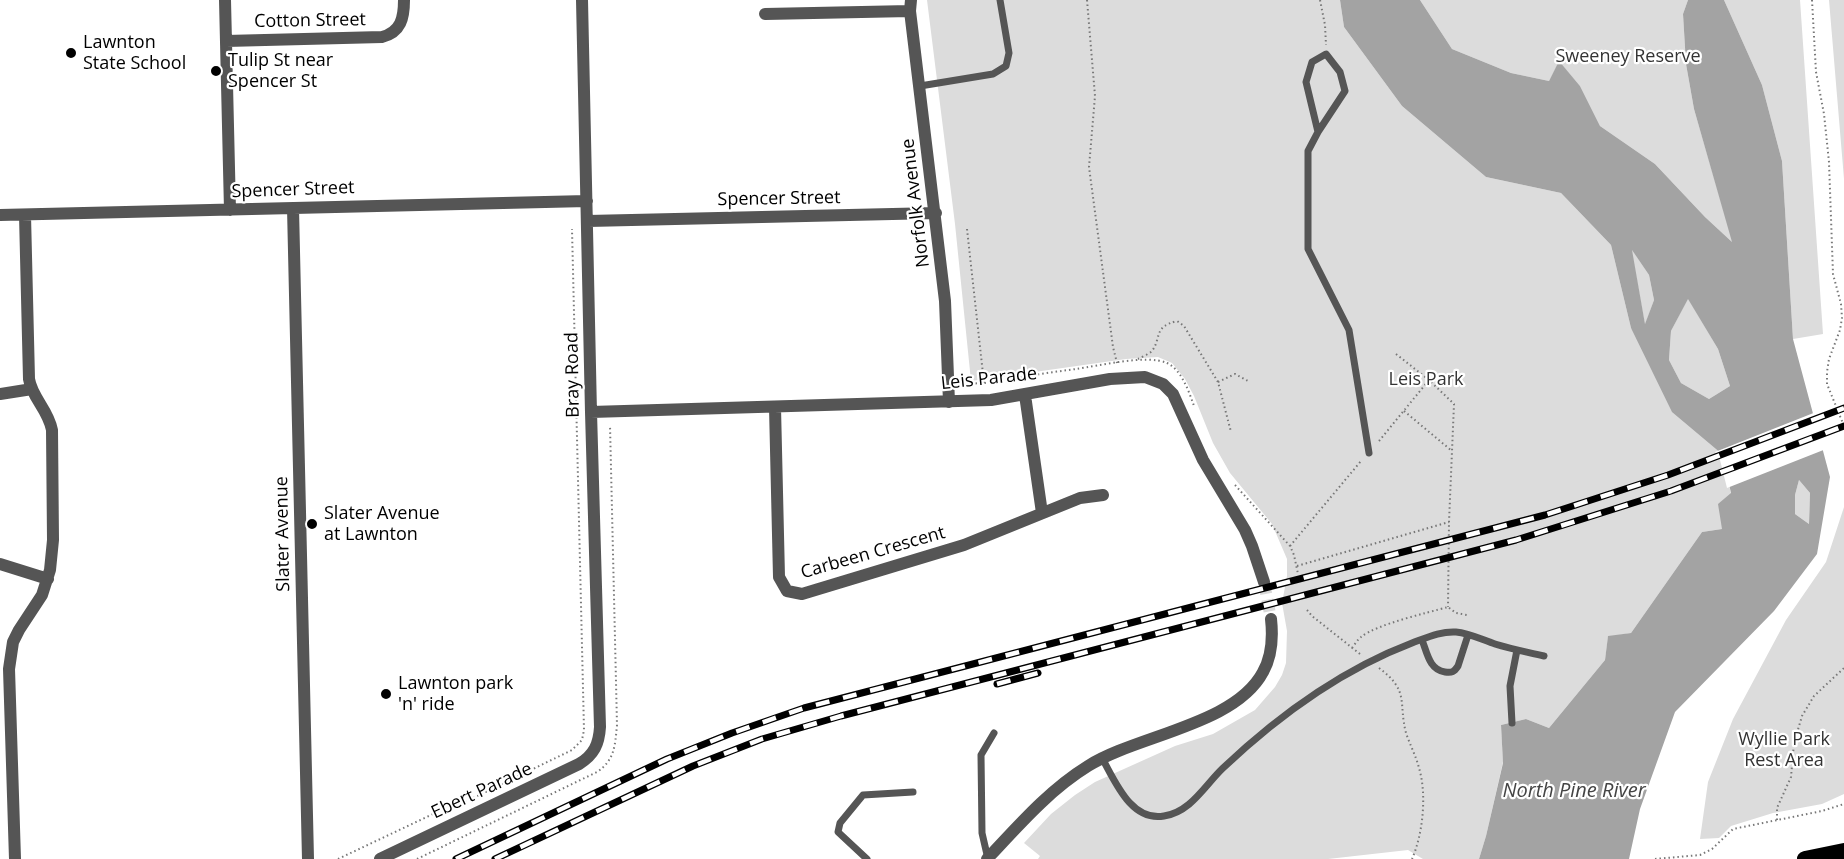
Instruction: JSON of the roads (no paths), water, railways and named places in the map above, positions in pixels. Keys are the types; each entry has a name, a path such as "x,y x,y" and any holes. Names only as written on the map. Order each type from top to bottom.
{"highway":[{"path":"1805,859 1844,851"}],"street":[{"path":"225,0 230,210"},
{"name":"Cotton Street","path":"226,42 386,36 400,25 404,16 404,0"},
{"name":"Bray Road","path":"582,0 600,727 596,748"},
{"path":"765,14 911,6"},
{"name":"Norfolk Avenue","path":"911,6 945,301 949,402"},
{"name":"Spencer Street","path":"0,215 587,201"},
{"name":"Slater Avenue","path":"293,208 308,859"},
{"name":"Spencer Street","path":"588,221 936,213"},
{"path":"15,859 9,662 11,649 19,630 38,604 48,579 53,540 52,430 47,412 32,389 29,368 25,215"},
{"name":"Leis Parade","path":"591,412 992,400 1110,379 1145,376 1163,384 1173,394 1199,452 1245,530 1264,582"},
{"path":"0,394 32,389"},
{"path":"1025,395 1042,513"},
{"name":"Carbeen Crescent","path":"775,406 779,577 787,591 802,594 964,545 1080,498 1103,495"},
{"path":"0,564 48,579"},
{"path":"987,859 1049,795 1102,758 1201,720 1233,704 1256,683 1267,664 1272,638 1271,619"},
{"name":"Ebert Parade","path":"380,859 579,764 596,748"}],"lane":[{"path":"920,86 993,74 1006,66 1009,53 1000,0"},
{"path":"1318,132 1306,82 1312,62 1326,54 1340,72 1345,91 1308,151 1308,249 1349,330 1369,453"},
{"path":"1102,758 1126,799 1135,807 1147,815 1170,815 1190,804 1222,770 1302,702 1361,666 1389,652 1448,632 1468,634 1544,656"},
{"path":"1422,640 1433,667 1450,673 1458,666 1468,634"},
{"path":"1512,723 1510,686 1517,650"},
{"path":"987,859 982,833 981,755 993,733"},
{"path":"867,859 838,832 840,823 863,795 913,792"}],"water":[{"name":"North Pine River","path":"1340,0 1420,0 1452,49 1511,73 1549,81 1559,61 1580,86 1600,126 1655,164 1732,242 1694,109 1686,64 1683,14 1688,0 1724,0 1762,85 1782,161 1793,339 1830,477 1817,554 1774,611 1675,712 1640,809 1629,859 1479,859 1503,763 1501,725 1526,719 1549,728 1605,660 1608,636 1631,633 1702,532 1722,529 1718,504 1731,493 1722,454 1672,412 1631,328 1611,245 1561,193 1486,177 1402,106 1344,27","holes":["1632,250 1649,275 1654,300 1645,324","1688,299 1718,349 1730,386 1709,399 1681,383 1669,360 1671,331","1799,480 1810,493 1809,524 1795,514 1795,495"]}],"tunnel":[{"path":"1264,582 1271,619"}],"railway":[{"path":"456,859 667,759 804,708 1545,515 1668,475 1844,408"},
{"path":"495,859 693,766 762,739 841,716 1516,540 1671,491 1844,426"},
{"path":"997,684 1038,673"}],"place":[{"name":"Lawnton State School","path":"71,53"},
{"name":"Tulip St near Spencer St","path":"216,71"},
{"name":"Slater Avenue at Lawnton","path":"312,524"},
{"name":"Lawnton park 'n' ride","path":"386,694"}],"park label":[{"name":"Sweeney Reserve","path":"1628,57"},
{"name":"Leis Park","path":"1426,380"},
{"name":"Wyllie Park Rest Area","path":"1784,750"}]}
